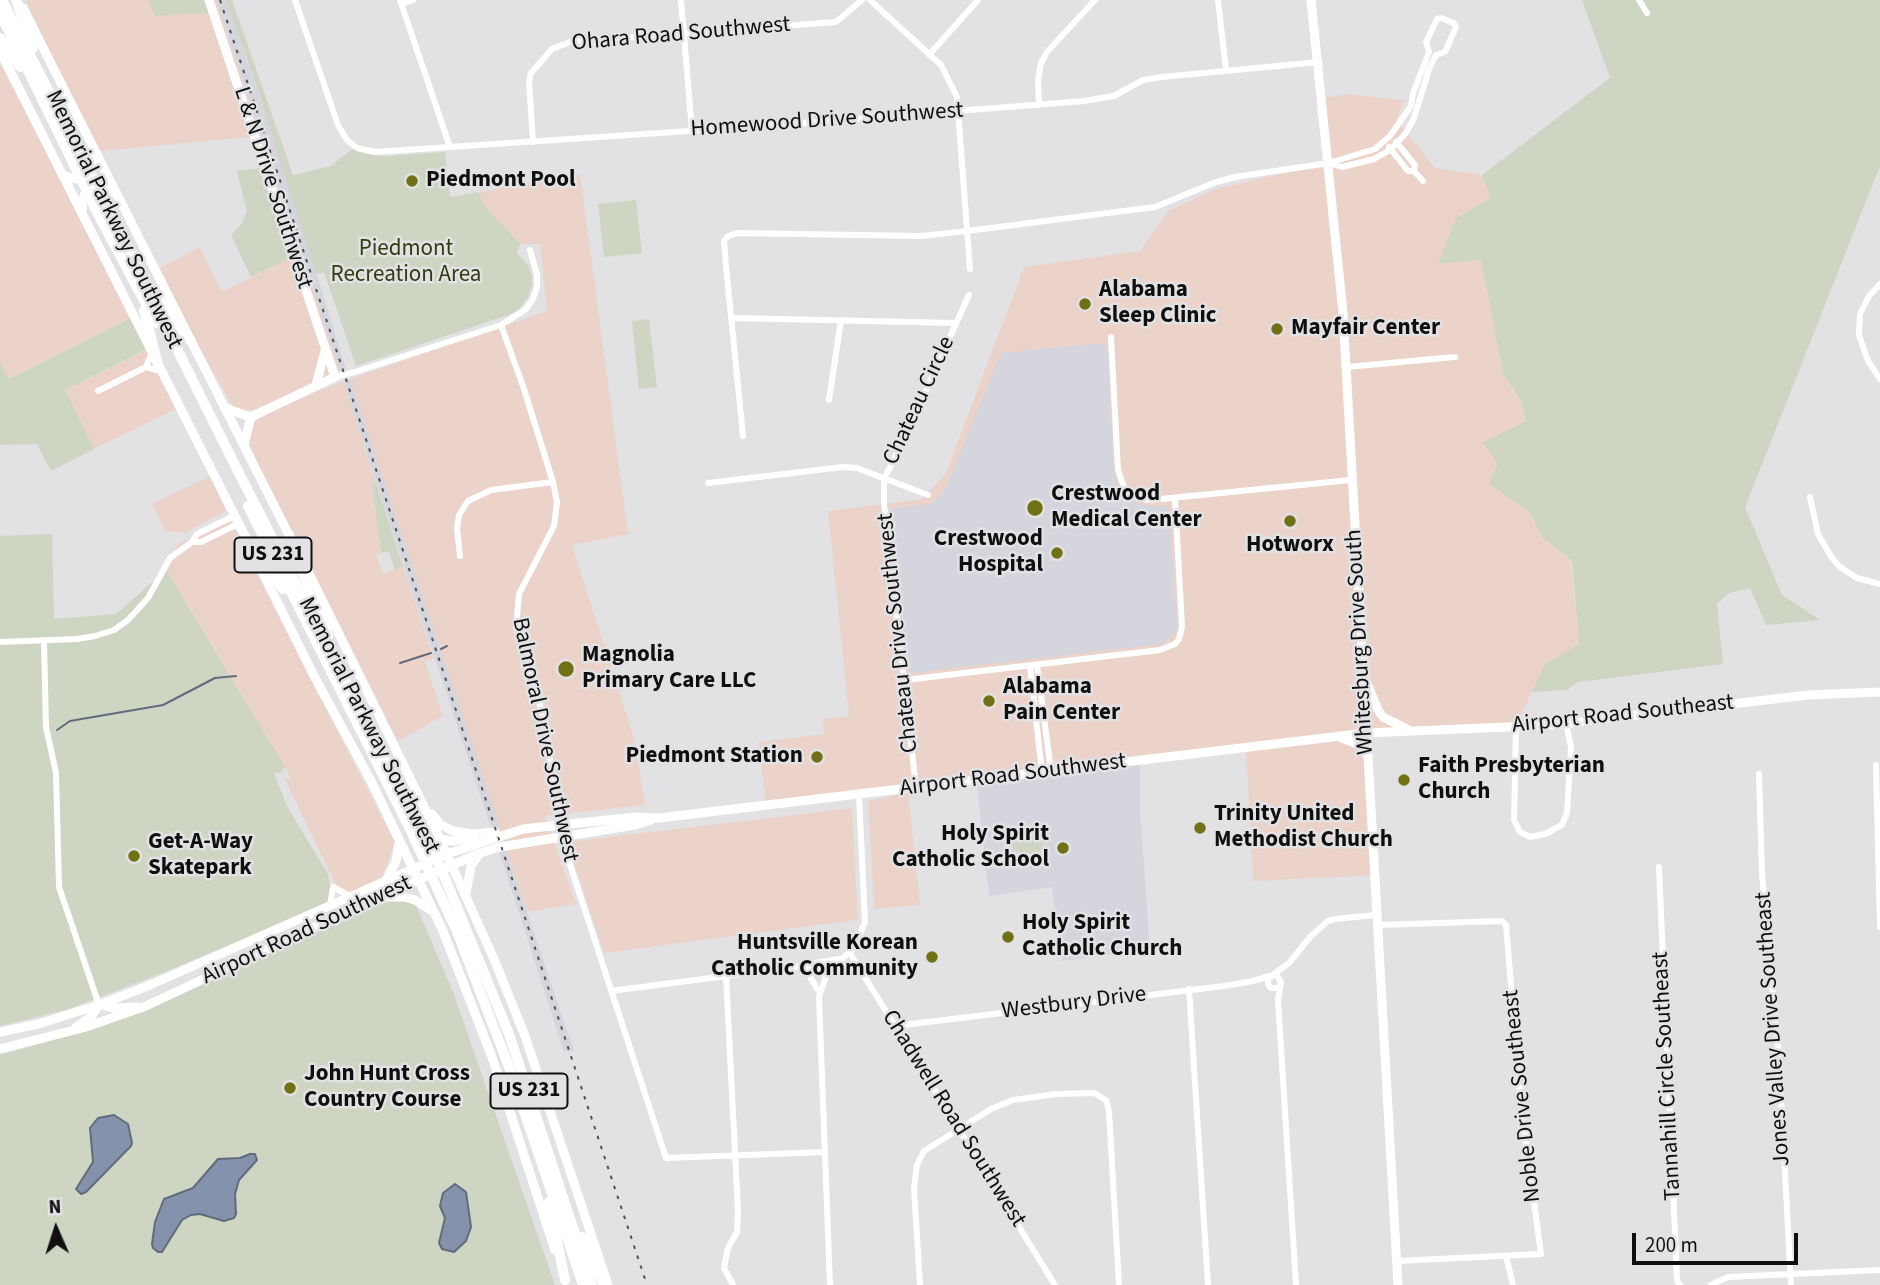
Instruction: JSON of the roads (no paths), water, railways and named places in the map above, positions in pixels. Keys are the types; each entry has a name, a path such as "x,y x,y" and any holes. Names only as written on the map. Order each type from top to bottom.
{"highway":[{"name":"Memorial Parkway Southwest","path":"2,0 37,68 74,154 167,329 307,608 331,649 414,825"},
{"path":"17,0 37,68"},
{"name":"Memorial Parkway Southwest","path":"0,13 39,95 74,154"},
{"path":"0,38 39,95"},
{"name":"Memorial Parkway Southwest","path":"139,280 153,315 301,614 456,901 509,1034 592,1285"},
{"path":"139,280 191,341"},
{"path":"139,280 160,368"},
{"path":"289,535 295,557 324,621 331,649"},
{"path":"246,538 301,614"},
{"name":"Memorial Parkway Southwest","path":"456,901 481,990 583,1285"},
{"path":"537,1155 566,1282"},
{"path":"555,1172 606,1285"}],"main road":[{"path":"17,0 244,445 440,839 452,864 456,901"},
{"name":"L & N Drive Southwest","path":"209,0 335,377"},
{"name":"Whitesburg Drive South","path":"1311,0 1329,163 1346,366 1398,1285"},
{"path":"0,51 414,869 466,987 492,1057 566,1282"},
{"path":"62,175 75,179 89,174 95,164 93,148"},
{"path":"83,215 82,201 90,190 102,186 117,195"},
{"path":"316,385 326,349"},
{"path":"225,408 251,417 335,377"},
{"path":"244,445 251,417"},
{"path":"1363,671 1383,718 1412,731"},
{"name":"Airport Road Southeast","path":"1366,733 1516,727 1808,695 1880,692"},
{"name":"Airport Road Southwest","path":"0,1049 67,1033 146,1006 378,897 500,846 635,825 659,818 1366,733"},
{"path":"1337,737 1360,746 1368,757"},
{"path":"414,787 441,825 453,831 479,834 523,829"},
{"name":"Airport Road Southwest","path":"0,1032 38,1024 150,985 387,879 497,836 523,829 559,825 635,817 659,818"},
{"path":"399,843 423,845 431,841 434,828"},
{"path":"440,839 497,836"},
{"path":"387,879 396,861 399,843"},
{"path":"456,901 471,866 480,853"},
{"path":"434,913 435,899 442,891 453,888 456,901 525,1036 606,1285"},
{"path":"378,897 404,897 415,900 434,913"},
{"path":"67,1033 91,1017 99,1004 113,1008 146,1006"}],"street":[{"name":"Homewood Drive Southwest","path":"295,0 340,128 347,140 357,148 374,152 1039,105 1114,96 1143,80 1319,62"},
{"path":"413,0 401,2 450,147"},
{"path":"681,0 692,131"},
{"name":"Ohara Road Southwest","path":"533,142 529,82 531,73 552,49 570,42 836,22 862,0"},
{"path":"870,0 941,65 957,97 970,269"},
{"path":"929,55 978,0"},
{"path":"1039,105 1038,80 1041,63 1047,52 1095,0"},
{"path":"1218,0 1226,70"},
{"path":"1639,0 1647,13"},
{"path":"743,436 724,241 728,236 737,233 922,236 967,231 1155,207 1235,177 1329,163 1375,149 1387,139 1411,106 1413,93 1429,52 1426,42 1437,19 1454,23 1456,27 1445,52 1436,55 1429,69 1415,118 1406,133 1390,150 1374,159 1342,167 1329,163"},
{"path":"1387,139 1397,142 1415,165 1414,172"},
{"path":"1387,139 1390,150 1408,171 1414,172 1423,181"},
{"path":"335,377 501,325 525,310 537,287 537,275 530,250"},
{"path":"1880,284 1869,296 1860,314 1859,335 1868,361 1880,379"},
{"name":"Chateau Circle","path":"884,479 969,295"},
{"path":"732,318 956,323"},
{"path":"829,400 841,320"},
{"name":"Balmoral Drive Southwest","path":"501,325 553,482 557,502 554,526 519,594 516,628 544,718 561,837 666,1158 736,1155"},
{"path":"1111,337 1119,478 1124,487 1142,499 1175,499 1351,480"},
{"path":"146,367 152,353"},
{"path":"1346,366 1455,356"},
{"path":"98,391 146,367 160,368"},
{"name":"Chateau Drive Southwest","path":"708,483 843,467 857,468 928,495"},
{"name":"Chateau Drive Southwest","path":"884,479 884,504 916,787"},
{"path":"460,556 457,528 459,515 468,501 491,490 553,482"},
{"path":"1810,498 1818,534 1832,558 1857,578 1880,584"},
{"path":"905,680 1160,650 1175,644 1182,627 1175,499"},
{"path":"0,642 95,636 114,630 128,620 148,598 170,558 192,542 197,534 236,520"},
{"path":"44,640 46,727 56,773 60,887 83,963 99,1004"},
{"path":"1033,666 1046,772"},
{"path":"1516,727 1514,820 1520,832 1530,837 1545,834 1562,825 1567,813 1571,747 1566,723"},
{"path":"1876,765 1880,927"},
{"name":"Jones Valley Drive Southeast","path":"1759,774 1762,874 1779,1058 1791,1285"},
{"path":"830,1285 820,993 828,971 850,953 861,934 866,914 859,793"},
{"name":"Tannahill Circle Southeast","path":"1659,867 1677,1280 1680,1285"},
{"name":"Airport Road Southwest","path":"330,905 334,887 351,896"},
{"name":"Westbury Drive","path":"895,1026 1253,981 1272,975 1289,963 1311,936 1328,922 1335,919 1377,920"},
{"name":"Noble Drive Southeast","path":"1377,920 1502,921 1506,925 1521,1105 1541,1254 1397,1261"},
{"name":"Chadwell Road Southwest","path":"850,953 1055,1285"},
{"path":"611,991 841,959"},
{"name":"Westbury Drive","path":"1278,1000 1281,982 1289,963"},
{"path":"803,965 828,971"},
{"path":"803,965 820,993"},
{"path":"1269,986 1278,988 1281,982 1272,975 1269,986 1278,1000 1296,1285"},
{"path":"726,976 736,1155 737,1233 724,1261 724,1268 733,1285"},
{"name":"Westbury Drive","path":"1253,981 1269,986"},
{"path":"1189,989 1208,1285"},
{"path":"920,1285 914,1188 918,1165 924,1151 991,1109 1013,1100 1056,1094 1094,1093 1106,1100 1109,1111 1119,1285"},
{"path":"736,1155 825,1152"},
{"path":"1506,1256 1513,1285"},
{"path":"1711,1285 1728,1277 1880,1270"}],"water":[{"path":"114,1115 128,1124 131,1146 81,1194 76,1189 93,1162 90,1128 98,1118"},
{"path":"255,1154 257,1160 239,1180 235,1194 234,1218 224,1221 200,1214 191,1215 182,1220 162,1252 153,1248 155,1222 164,1199 193,1188 218,1159 240,1158"},
{"path":"455,1184 466,1192 471,1227 466,1241 454,1252 442,1249 439,1243 445,1218 440,1206 443,1193"}],"waterway":[{"path":"441,649 447,646"},
{"path":"400,663 431,653"},
{"path":"57,730 70,721 163,705 215,678 236,676"}],"railway":[{"path":"220,0 647,1285"}],"place":[{"name":"Piedmont Pool","path":"412,181"},
{"name":"Alabama Sleep Clinic","path":"1085,304"},
{"name":"Mayfair Center","path":"1277,329"},
{"name":"Crestwood Medical Center","path":"1035,508"},
{"name":"Hotworx","path":"1290,521"},
{"name":"Crestwood Hospital","path":"1057,553"},
{"name":"Magnolia Primary Care LLC","path":"566,669"},
{"name":"Alabama Pain Center","path":"989,701"},
{"name":"Piedmont Station","path":"817,757"},
{"name":"Faith Presbyterian Church","path":"1404,780"},
{"name":"Trinity United Methodist Church","path":"1200,828"},
{"name":"Holy Spirit Catholic School","path":"1063,848"},
{"name":"Get-A-Way Skatepark","path":"134,856"},
{"name":"Holy Spirit Catholic Church","path":"1008,937"},
{"name":"Huntsville Korean Catholic Community","path":"932,957"},
{"name":"John Hunt Cross Country Course","path":"290,1088"}],"park label":[{"name":"Piedmont Recreation Area","path":"406,263"}]}
